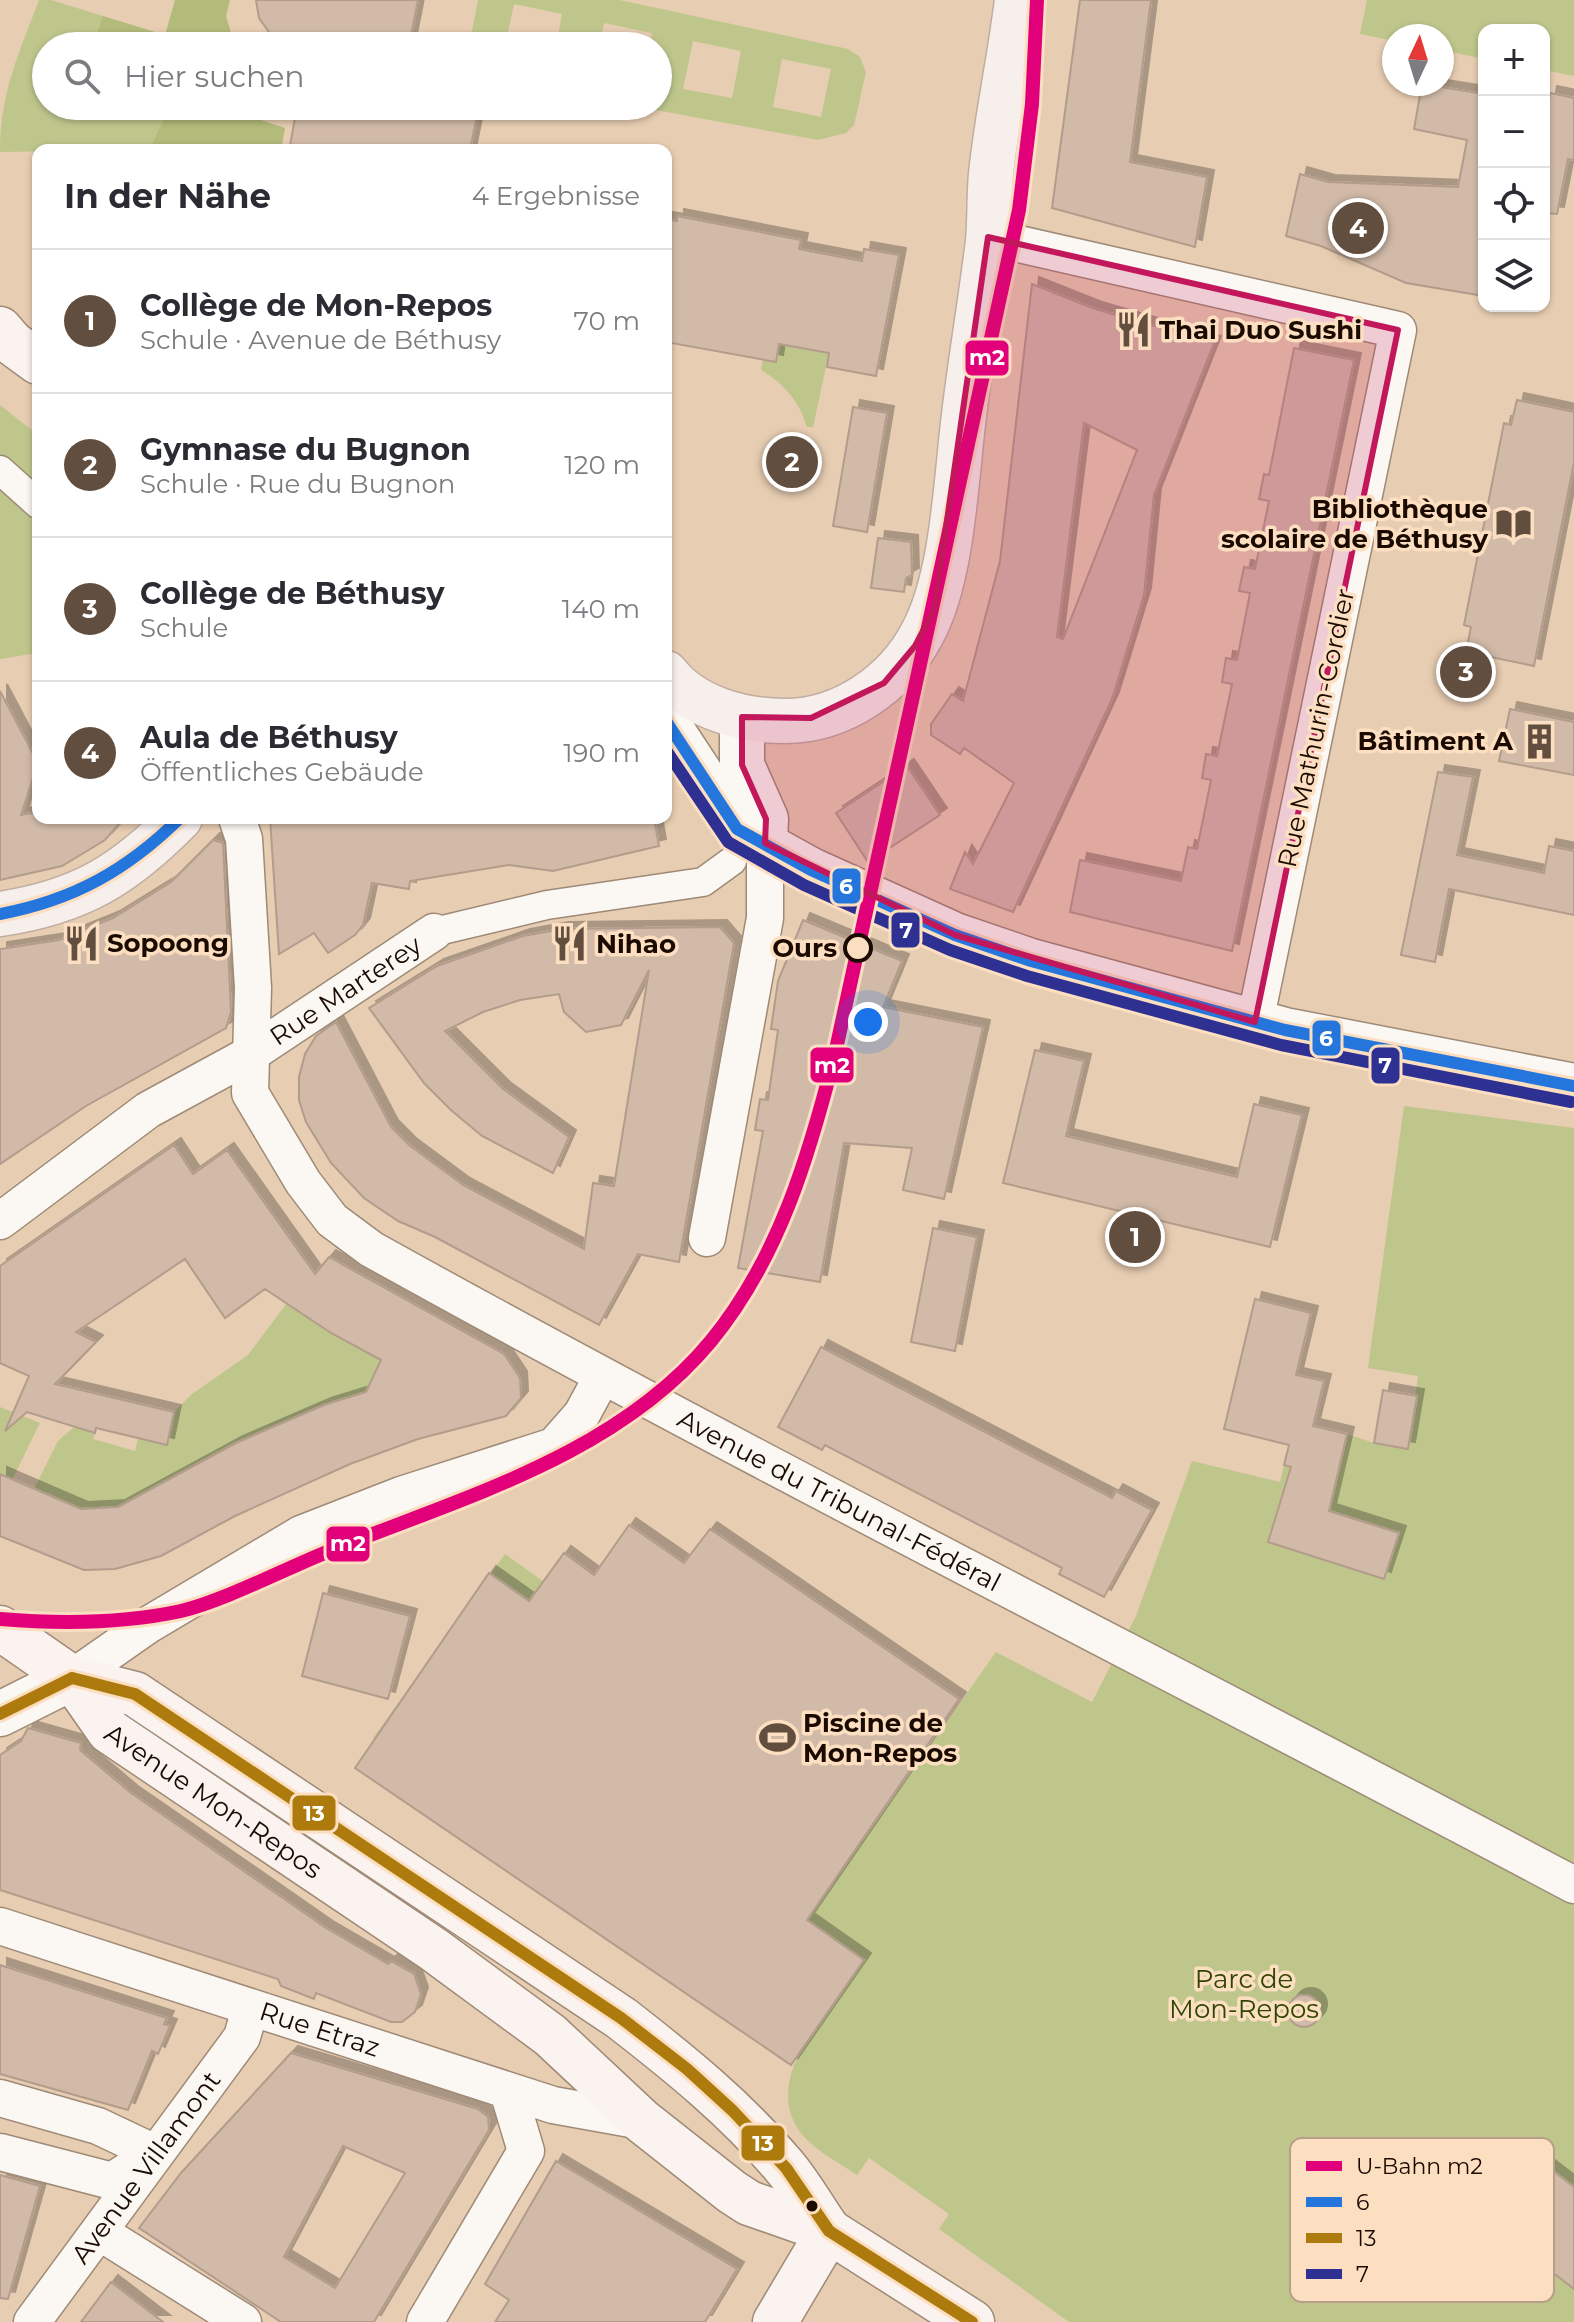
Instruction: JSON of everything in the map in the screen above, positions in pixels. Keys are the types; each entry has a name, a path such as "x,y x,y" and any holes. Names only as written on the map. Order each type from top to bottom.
{"main road":[{"path":"672,681 677,687 721,711 742,717 789,721 844,708 884,683 915,646 934,610 946,555 988,237 991,176 1017,0"},
{"path":"0,914 43,908 114,877 173,824"},
{"path":"0,1628 72,1678"},
{"name":"Avenue Mon-Repos","path":"72,1678 109,1731 456,1966 550,2035 642,2121 705,2173 749,2203 829,2231 972,2322"},
{"name":"Avenue Mon-Repos","path":"72,1678 135,1694 621,2018 687,2069 733,2111 786,2168 829,2231"},
{"path":"775,2322 829,2231"}],"street":[{"name":"Rue Mathurin-Cordier","path":"988,237 1398,330 1255,1022"},
{"path":"0,470 32,499"},
{"path":"742,717 742,765 766,819 749,852"},
{"path":"672,730 749,852 765,918 707,1238"},
{"name":"Avenue du Tribunal-Fédéral","path":"239,824 244,839 253,988 250,1093 257,1110 303,1182 332,1220 371,1249 602,1377 1175,1673 1574,1885"},
{"path":"749,852 811,870 970,940 1031,961 1255,1022 1574,1086"},
{"name":"Rue Marterey","path":"0,1221 148,1110 249,1055 434,932 547,905 703,882 749,852"},
{"path":"0,1714 72,1678 148,1625 301,1534 401,1495 554,1446 582,1414 602,1377"},
{"name":"Rue Etraz","path":"0,1926 553,2105 642,2121"},
{"name":"Avenue Villamont","path":"32,2322 101,2233 155,2153 242,2037 250,2009"},
{"path":"425,2322 526,2151 508,2091"},
{"path":"0,2098 98,2126 155,2153"},
{"path":"0,2152 112,2181 155,2153"},
{"path":"101,2233 243,2322"}],"highlighted area":[{"path":"988,237 1398,330 1255,1022 955,935 765,843 766,819 742,765 742,717 811,718 884,683 915,646 934,610"}],"green space":[{"path":"39,0 51,0 103,16 97,32 32,32 32,120 163,120 152,144 32,144 32,152 0,152 3,111 18,56"},
{"path":"175,0 230,0 226,16 231,32 166,32"},
{"path":"478,0 620,0 848,49 860,57 866,72 854,125 846,133 818,140 672,113 672,32 647,32 604,23 602,32 559,32 562,14 514,4 508,32 472,32","holes":["693,41 741,51 732,98 683,89","782,59 831,69 821,117 773,107"]},
{"path":"1367,0 1574,0 1574,76 1550,71 1550,24 1478,24 1478,58 1454,53 1454,24 1382,24 1382,39 1360,34"},
{"path":"103,16 155,32 97,32"},
{"path":"163,120 261,120 285,128 282,144 152,144"},
{"path":"779,344 829,353 813,427 807,427 800,409 784,387 761,370 763,360 776,362"},
{"path":"0,405 32,430 32,654 0,659"},
{"name":"Parc de Mon-Repos","path":"1404,1106 1574,1128 1574,2322 1069,2322 939,2229 949,2214 869,2158 857,2175 806,2139 792,2117 788,2094 792,2070 817,2023 863,1961 403,1759 373,1738 505,1554 663,1667 802,1927 996,1652 1092,1702 1136,1616 1192,1461 1280,1482 1284,1465 1337,1477 1347,1434 1408,1449 1418,1376 1368,1368"},
{"path":"287,1303 331,1333 413,1375 236,1443 118,1507 81,1509 34,1489 58,1441 74,1427 95,1433 93,1439 135,1451 138,1439 167,1445 174,1412 192,1394 248,1355"},
{"path":"0,1407 40,1423 12,1480 0,1474"}],"building":[{"path":"256,0 418,0 412,32 269,32 259,18"},
{"path":"1080,0 1151,0 1130,162 1207,177 1195,247 1052,208"},
{"path":"1454,89 1478,93 1478,295 1406,283 1321,246 1286,236 1300,174 1328,182 1458,187 1467,140 1414,129 1420,96 1454,96"},
{"path":"1550,93 1574,98 1574,160 1568,159 1557,214 1550,213"},
{"path":"295,120 476,120 471,144 290,144"},
{"path":"677,216 801,240 799,249 862,261 864,249 899,255 876,376 827,367 829,353 779,344 776,362 672,343 672,220 677,221"},
{"path":"1032,284 1095,309 1214,343 1154,495 1144,595 1112,699 1013,912 950,889 965,852 973,864 1014,783 964,748 960,754 931,735 931,724 952,694 963,701 1000,561","holes":["1084,423 1137,450 1063,639 1057,637"]},
{"path":"1294,348 1354,360 1232,951 1070,912 1080,860 1181,881 1188,847 1197,849 1211,780 1202,778 1206,754 1217,756 1232,684 1222,682 1226,658 1237,660 1250,593 1239,591 1244,567 1255,569 1269,501 1259,499 1264,474 1269,475"},
{"path":"1517,400 1574,412 1574,462 1534,666 1466,652 1471,627 1464,625 1504,423 1511,425"},
{"path":"853,407 887,413 867,532 833,526"},
{"path":"878,538 911,542 912,575 906,578 904,592 871,588"},
{"path":"0,691 32,752 32,781 21,815 32,813 32,824 119,824 105,840 62,866 0,880"},
{"name":"Bâtiment A","path":"1510,709 1574,722 1574,775 1499,761"},
{"path":"907,766 940,815 868,862 836,813"},
{"path":"1438,772 1473,777 1457,855 1544,873 1549,846 1574,851 1574,915 1449,889 1435,962 1401,955"},
{"path":"270,824 655,824 659,846 553,871 509,865 410,881 409,889 372,883 363,925 355,935 328,953 314,933 279,954"},
{"path":"213,840 223,843 231,1012 226,1028 86,1106 0,1164 0,949 59,940 113,918 171,882"},
{"path":"803,920 902,961 883,1007 983,1027 944,1199 903,1190 912,1148 844,1143 820,1282 738,1268 763,1131 755,1130 760,1099 768,1100 778,1030 771,1029 778,981"},
{"path":"720,927 734,943 679,1262 638,1254 599,1325 435,1237 398,1221 364,1198 331,1163 306,1122 299,1100 299,1077 305,1054 316,1036 336,1022 391,1127 409,1145 463,1185 584,1249 593,1183 614,1186 649,970 621,1025 586,1032 564,1012 559,994 520,1000 483,1012 445,1031 503,1089 569,1137 553,1173 482,1136 452,1111 424,1083 369,1008 437,966 523,936 562,929"},
{"path":"1035,1050 1084,1061 1066,1136 1237,1177 1254,1104 1302,1115 1270,1247 1003,1183"},
{"path":"174,1145 193,1174 227,1150 315,1274 329,1257 504,1354 520,1378 521,1398 506,1416 418,1439 350,1464 235,1516 161,1556 115,1569 84,1570 0,1536 0,1474 81,1509 118,1507 236,1443 324,1405 366,1392 381,1360 331,1333 265,1289 225,1318 185,1259 76,1332 96,1342 55,1384 174,1412 167,1445 96,1428 95,1433 27,1412 5,1431 29,1376 0,1363 0,1266"},
{"path":"933,1228 977,1237 955,1351 911,1342"},
{"path":"1255,1299 1311,1313 1296,1375 1324,1381 1313,1426 1347,1434 1329,1511 1399,1533 1384,1579 1268,1542 1291,1467 1284,1465 1289,1445 1224,1429"},
{"path":"821,1347 1112,1498 1116,1491 1152,1510 1104,1597 1059,1574 1062,1568 825,1445 822,1450 778,1427"},
{"path":"1383,1390 1417,1396 1408,1449 1374,1443"},
{"path":"629,1525 684,1563 710,1529 959,1699 807,1920 864,1960 791,2065 355,1768 489,1573 529,1601 564,1553 594,1575"},
{"path":"323,1593 410,1616 388,1699 302,1676"},
{"path":"28,1728 81,1743 80,1750 131,1793 326,1928 388,1964 391,1961 414,1974 421,1994 415,2012 402,2022 391,2022 316,1993 314,1999 281,1986 278,1979 0,1890 0,1755 21,1741"},
{"path":"0,1965 167,2018 164,2024 170,2026 158,2054 152,2051 128,2110 0,2074"},
{"path":"1304,1995 1315,2000 1320,2011 1315,2022 1304,2027 1293,2022 1288,2011 1293,2000"},
{"path":"291,2053 478,2109 488,2117 489,2130 374,2322 281,2322 139,2228 181,2173","holes":["343,2146 405,2173 335,2288 284,2257"]},
{"path":"556,2161 737,2269 705,2322 495,2322 509,2300 485,2284"},
{"path":"1554,2172 1574,2187 1574,2289 1554,2274"},
{"path":"0,2175 40,2186 8,2299 0,2298"},
{"path":"111,2282 163,2322 81,2322"}],"metro line":[{"name":"m2","path":"0,1619 91,1622 181,1611 216,1600 327,1552 482,1492 583,1444 630,1415 673,1381 711,1341 735,1309 789,1205 835,1054 1019,210 1032,104 1037,0"}],"transit line":[{"name":"6","path":"672,730 737,829 811,870 955,935 1031,961 1285,1030 1574,1086"},
{"name":"7","path":"672,759 728,842 804,885 950,950 1027,976 1281,1045 1571,1102"},
{"name":"6","path":"0,914 52,900 98,880 140,853 173,824"},
{"name":"13","path":"72,1678 135,1694 621,2018 687,2069 733,2111 786,2168 829,2231 972,2322"},
{"name":"13","path":"0,1714 72,1678"}],"place":[{"name":"Aula de Béthusy","path":"1358,228"},
{"name":"Thai Duo Sushi","path":"1133,330"},
{"name":"Gymnase du Bugnon","path":"792,462"},
{"name":"Bibliothèque scolaire de Béthusy","path":"1514,524"},
{"name":"Collège de Béthusy","path":"1466,672"},
{"name":"Bâtiment A","path":"1539,741"},
{"name":"Sopoong","path":"81,943"},
{"name":"Nihao","path":"570,944"},
{"name":"Ours","path":"858,948"},
{"name":"Collège de Mon-Repos","path":"1135,1237"},
{"name":"Piscine de Mon-Repos","path":"777,1738"}]}
